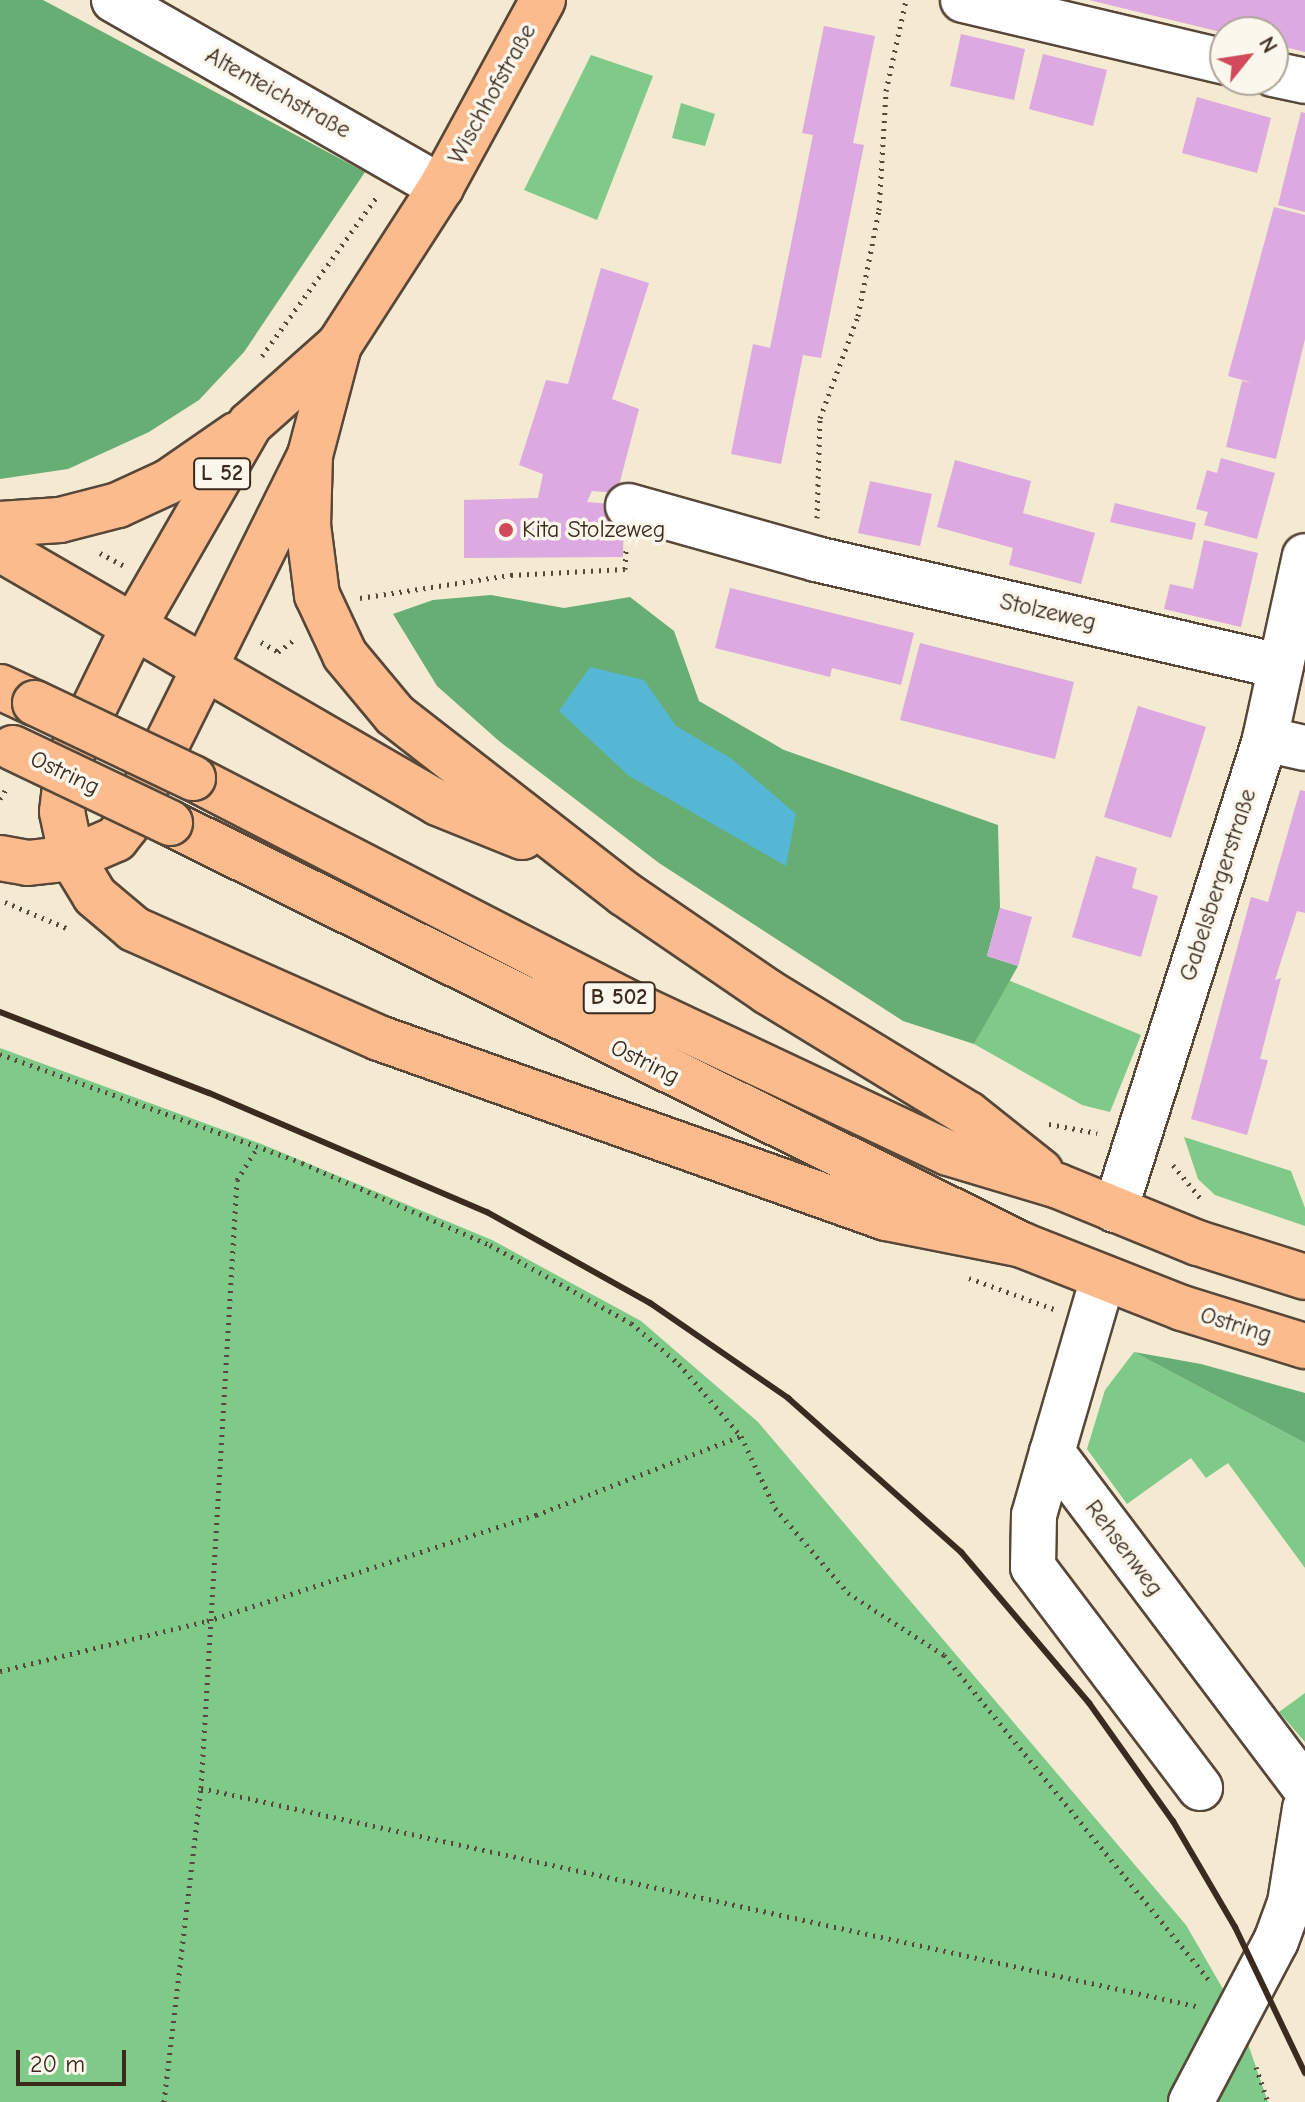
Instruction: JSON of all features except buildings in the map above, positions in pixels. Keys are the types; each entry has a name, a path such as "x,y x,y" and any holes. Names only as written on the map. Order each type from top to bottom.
{"main road":[{"name":"Wischhofstraße","path":"441,187 543,0"},
{"name":"L 52","path":"310,455 126,826 116,839 72,858 62,812 68,761 134,626 250,424 339,345 441,187"},
{"path":"339,345 310,455 314,580 324,616 345,655 395,715 580,861 768,992 968,1114 1058,1186"},
{"path":"0,524 84,516 143,495 189,470 250,424"},
{"path":"0,549 205,664 438,803 580,861"},
{"name":"Ostring","path":"18,695 193,778 621,999 948,1153 1058,1186 1115,1210 1305,1277"},
{"name":"Ostring","path":"6,745 170,823 1022,1245 1103,1278 1305,1346"},
{"path":"0,858 28,863 72,858 95,896 134,929 379,1038 886,1218 1022,1245"}],"street":[{"name":"Altenteichstraße","path":"114,0 441,187"},
{"path":"963,0 1209,58"},
{"name":"Stolzeweg","path":"628,506 816,559 1281,666"},
{"name":"Gabelsbergerstraße","path":"1115,1210 1285,743 1281,666 1305,556"},
{"path":"1103,1278 1034,1515 1033,1567 1200,1788"},
{"name":"Rehsenweg","path":"1052,1452 1305,1788"},
{"path":"1191,2102 1266,1965 1290,1903 1305,1808"}],"path":[{"path":"816,559 820,418 858,316 879,210 886,91 906,0"},
{"path":"256,365 402,162"},
{"path":"360,598 511,575 625,569 628,506"},
{"path":"0,1054 256,1149 302,1163 490,1245 631,1323 679,1364 741,1436 786,1520 848,1593 944,1655 1238,2015 1268,2102"},
{"path":"164,2102 201,1788 207,1621 237,1180 256,1149"},
{"path":"1137,1149 1172,1164 1208,1204"},
{"path":"0,1671 207,1621 536,1515 741,1436"},
{"path":"201,1788 1238,2015"}],"green space":[{"path":"0,0 43,0 365,172 244,352 199,400 149,432 68,469 0,479"},
{"path":"591,55 653,76 597,220 524,190"},
{"path":"681,103 715,114 705,146 672,138"},
{"path":"491,595 564,608 630,597 674,631 699,701 784,750 998,825 1000,908 987,956 1018,966 974,1044 903,1021 659,863 499,741 437,686 393,614 433,600"},
{"path":"1008,980 1141,1035 1110,1112 1082,1105 974,1044"},
{"path":"0,1048 259,1143 492,1240 641,1321 758,1422 1186,1925 1238,2015 1268,2102 0,2102"},
{"path":"1184,1137 1291,1171 1305,1208 1305,1226 1215,1195 1198,1179"},
{"path":"1134,1352 1305,1443 1305,1568 1228,1463 1206,1478 1191,1458 1127,1504 1087,1449 1105,1390"},
{"path":"1134,1352 1201,1364 1305,1393 1305,1443"},
{"path":"1305,1693 1305,1742 1279,1712"}],"water":[{"path":"590,667 644,680 676,726 732,759 796,814 786,866 629,776 559,711"}],"railway":[{"path":"0,1012 209,1093 487,1212 650,1303 788,1398 961,1552 1089,1703 1173,1821 1235,1927 1305,2073"}],"place":[{"name":"Kita Stolzeweg","path":"506,530"}]}
